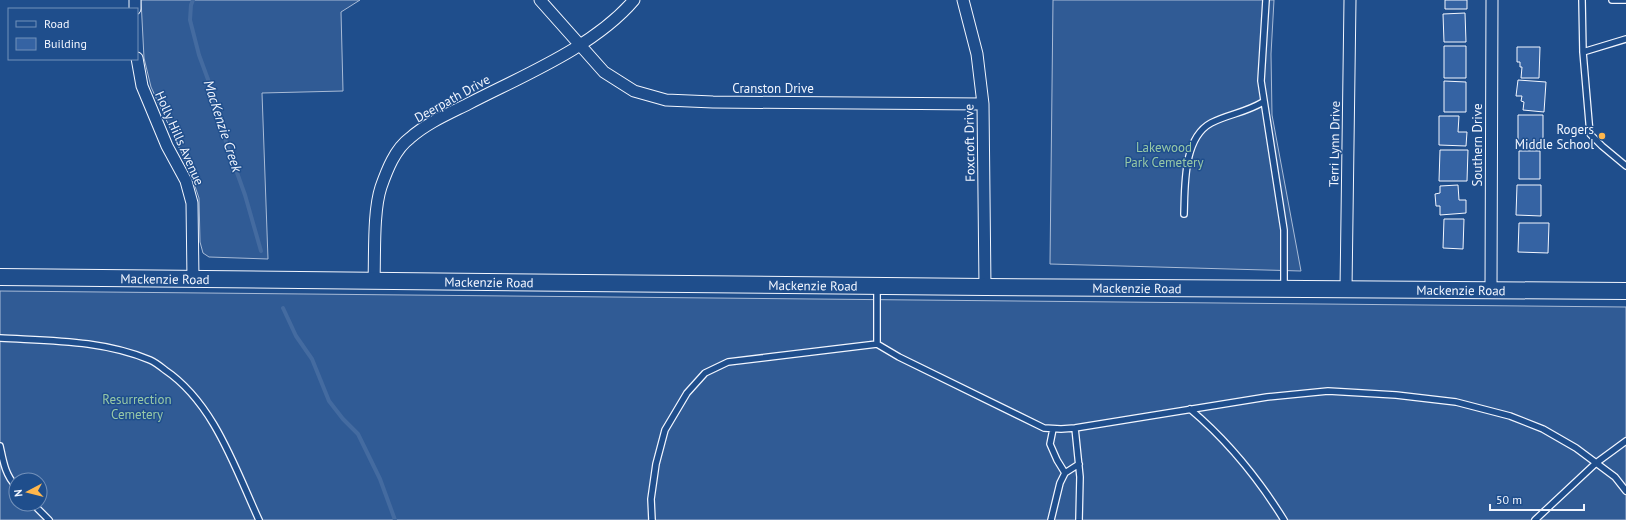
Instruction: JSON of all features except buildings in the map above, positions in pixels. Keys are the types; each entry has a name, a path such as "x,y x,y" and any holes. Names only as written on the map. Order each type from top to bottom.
{"main road":[{"name":"Mackenzie Road","path":"0,277 985,287 1626,291"}],"street":[{"name":"Cranston Drive","path":"540,0 604,72 634,91 666,100 713,102 983,104"},
{"name":"Deerpath Drive","path":"374,281 377,205 381,188 393,158 409,138 433,122 580,46 627,8 634,0"},
{"name":"Foxcroft Drive","path":"963,0 976,54 983,104 985,287"},
{"name":"Terri Lynn Drive","path":"1346,289 1350,0"},
{"name":"Southern Drive","path":"1490,290 1492,0"},
{"name":"Holly Hills Avenue","path":"137,60 142,86 167,146 186,181 192,203 193,279"}],"lane":[{"path":"1266,0 1261,80 1263,102 1284,230 1284,289"},
{"path":"1582,0 1583,52 1590,134 1626,166"},
{"path":"1612,0 1626,0"},
{"path":"1583,52 1626,39"},
{"path":"1184,214 1186,169 1191,150 1199,133 1210,123 1224,117 1247,111 1263,102"},
{"path":"877,285 877,344"},
{"path":"0,338 73,342 115,348 151,360 179,379 206,412 226,448 259,520"},
{"path":"652,520 651,499 656,464 666,430 687,393 705,373 728,362 877,344 898,357 1044,428 1061,430 1267,397 1328,391 1396,395 1456,402 1510,416 1543,429 1576,448 1615,477 1626,491"},
{"path":"1190,409 1212,428 1236,453 1268,493 1284,520"},
{"path":"1075,428 1080,477 1079,520"},
{"path":"1053,429 1050,444 1057,460 1066,473"},
{"path":"1535,520 1596,463 1626,441"},
{"path":"0,446 4,467 8,474"},
{"path":"1051,520 1060,482 1066,473 1079,464"},
{"path":"41,512 49,520"}],"shaded area":[{"path":"141,0 360,0 341,12 343,91 262,93 268,259 209,257 203,253 200,242 199,198 189,169 151,87 144,58"},
{"name":"Lakewood Park Cemetery","path":"1053,0 1274,0 1271,54 1272,115 1301,271 1050,264"},
{"name":"Resurrection Cemetery","path":"0,291 1626,307 1626,520 0,520"}],"waterway":[{"name":"MacKenzie Creek","path":"193,0 191,5 190,20 199,55 213,93 226,142 245,195 261,251"},
{"path":"283,308 296,336 312,359 329,401 343,419 358,434 380,479 395,520"}],"place":[{"name":"Rogers Middle School","path":"1602,136"}]}
